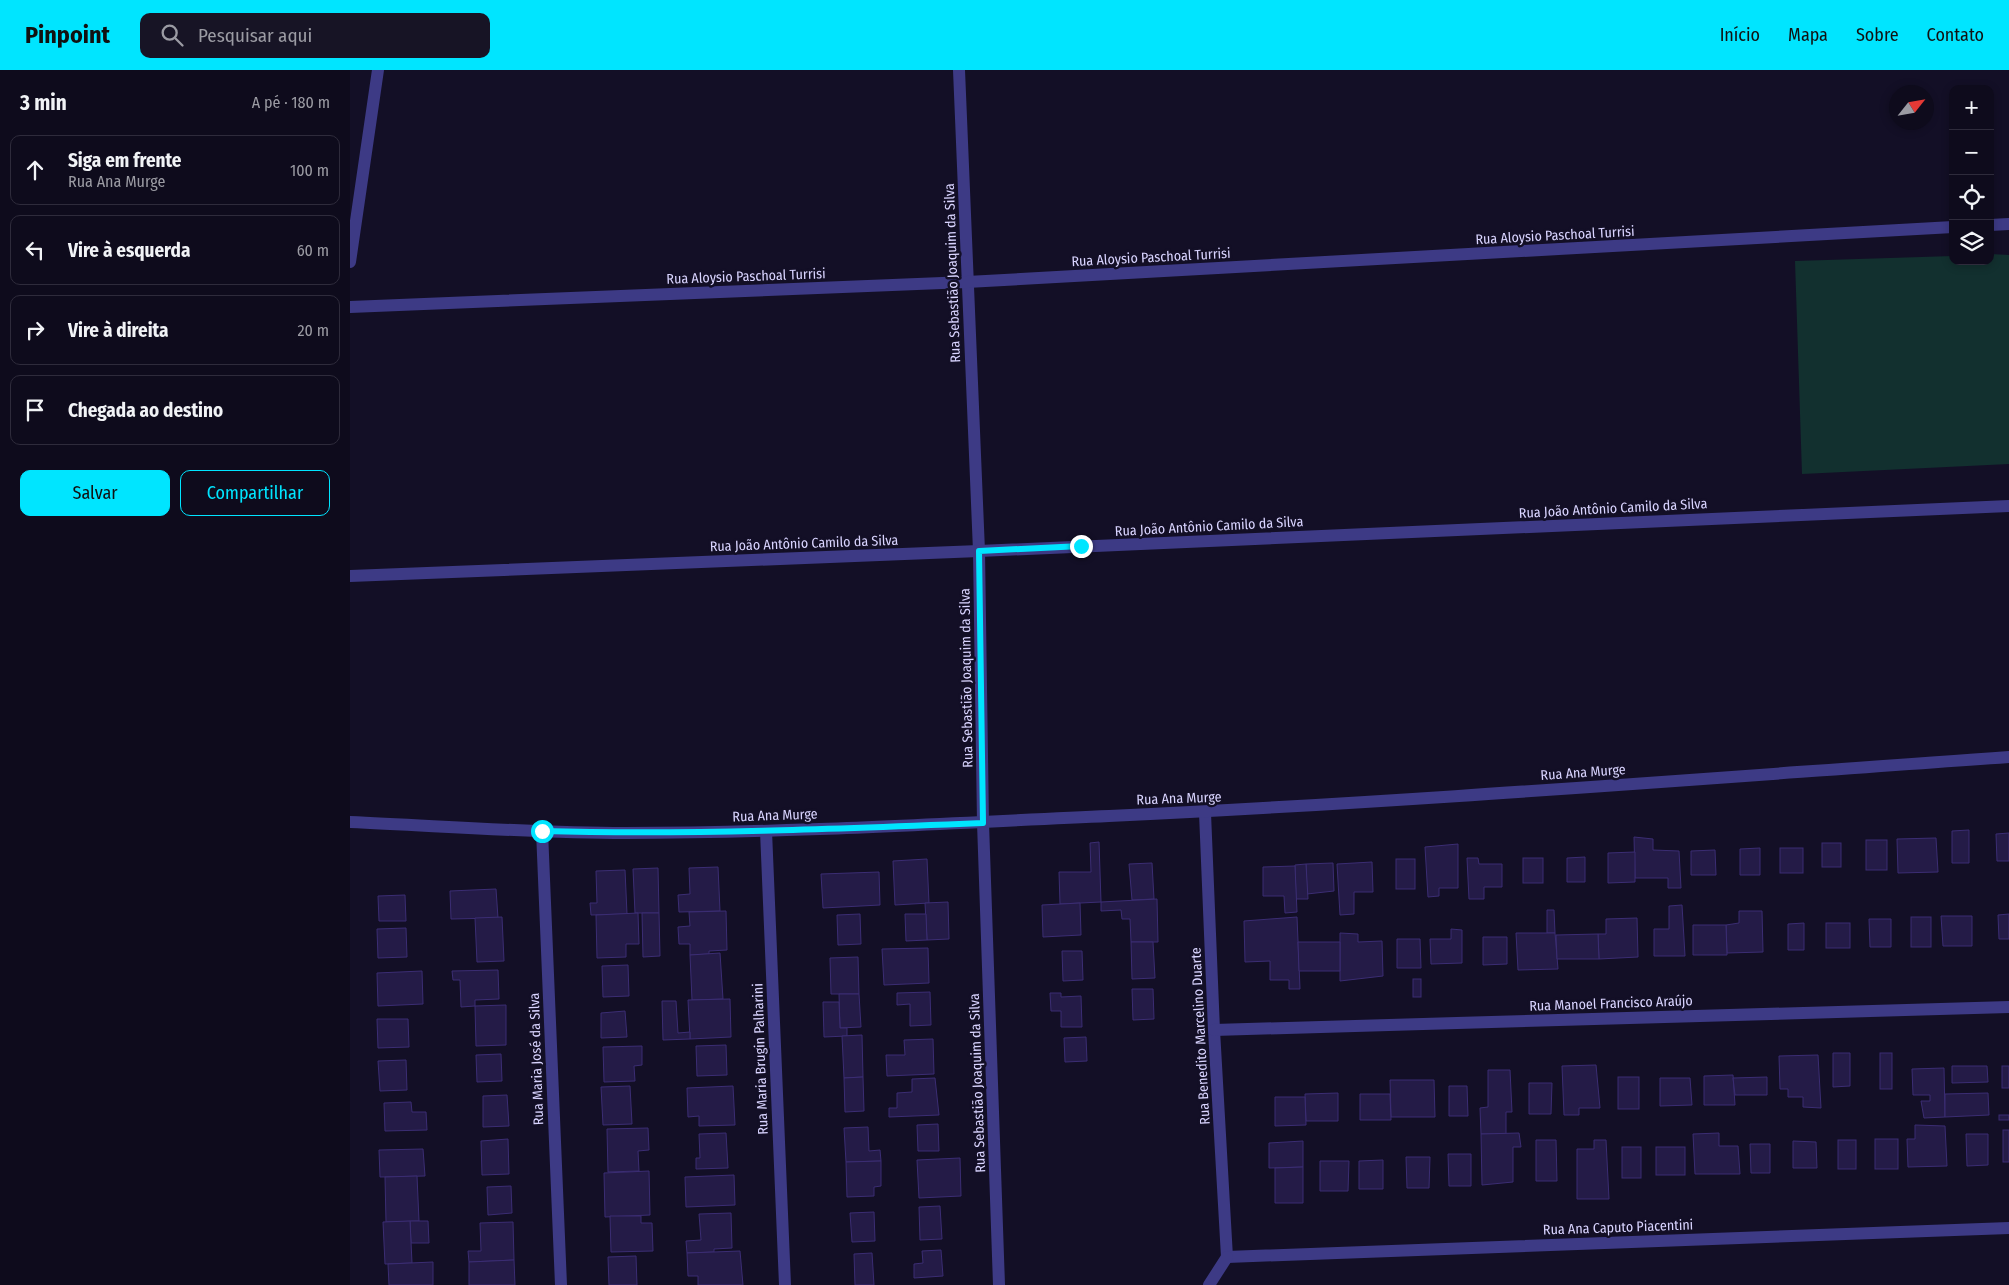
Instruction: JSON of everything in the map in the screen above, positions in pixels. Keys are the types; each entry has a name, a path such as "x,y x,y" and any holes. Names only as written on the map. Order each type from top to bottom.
{"street":[{"path":"350,262 378,70"},
{"name":"Rua Sebastião Joaquim da Silva","path":"959,70 979,551 983,823 998,1285"},
{"path":"1994,225 2009,224"},
{"name":"Rua Aloysio Paschoal Turrisi","path":"350,307 967,282 1949,228"},
{"name":"Rua João Antônio Camilo da Silva","path":"350,576 979,551 2009,506"},
{"name":"Rua Ana Murge","path":"350,822 623,833 766,831 983,823 1205,813 2009,757"},
{"name":"Rua Benedito Marcelino Duarte","path":"1205,813 1214,1030 1227,1257"},
{"name":"Rua Maria José da Silva","path":"542,831 561,1285"},
{"name":"Rua Maria Brugin Palharini","path":"766,831 785,1285"},
{"name":"Rua Manoel Francisco Araújo","path":"1214,1030 2009,1006"},
{"name":"Rua Ana Caputo Piacentini","path":"1227,1257 2009,1228"},
{"path":"1209,1285 1227,1257"}],"green space":[{"path":"1994,254 2009,255 2009,464 1802,474 1795,261 1949,256 1949,265 1994,265"}],"building":[{"path":"1969,830 1969,863 1952,863 1952,831"},
{"path":"2009,833 2009,861 1997,861 1996,834"},
{"path":"1634,837 1653,839 1653,850 1679,851 1681,888 1668,888 1668,878 1635,878"},
{"path":"1936,838 1938,872 1898,873 1897,839"},
{"path":"1866,840 1887,840 1887,870 1866,870"},
{"path":"1099,842 1101,902 1060,904 1059,872 1091,872 1090,843"},
{"path":"1822,843 1841,843 1841,867 1822,867"},
{"path":"1458,844 1458,888 1439,888 1439,896 1428,897 1425,847"},
{"path":"1760,848 1760,875 1740,875 1740,849"},
{"path":"1780,848 1803,848 1803,873 1780,873"},
{"path":"1715,850 1716,875 1691,875 1691,851"},
{"path":"1635,852 1635,882 1608,883 1608,853"},
{"path":"1585,857 1585,882 1567,882 1567,858"},
{"path":"1467,858 1478,858 1479,864 1502,864 1502,887 1484,887 1484,899 1469,899"},
{"path":"1523,858 1543,858 1543,883 1523,883"},
{"path":"927,859 929,903 895,905 893,861"},
{"path":"1396,859 1415,859 1415,889 1396,889"},
{"path":"1372,862 1373,892 1354,892 1354,914 1340,915 1337,864"},
{"path":"1152,863 1154,899 1132,900 1129,864"},
{"path":"1333,863 1334,891 1307,894 1306,864"},
{"path":"1306,864 1308,899 1296,899 1295,865"},
{"path":"1295,866 1297,912 1285,913 1284,896 1263,896 1263,867"},
{"path":"718,867 720,911 679,912 678,895 690,894 689,868"},
{"path":"658,868 659,913 635,913 633,869"},
{"path":"625,870 627,914 591,915 590,903 597,903 596,871"},
{"path":"879,872 880,905 823,908 821,874"},
{"path":"496,889 498,918 451,919 450,891"},
{"path":"405,895 406,921 379,921 378,896"},
{"path":"1157,899 1158,942 1131,942 1130,919 1122,919 1121,910 1101,911 1101,902"},
{"path":"948,902 949,939 927,940 925,903"},
{"path":"1080,903 1081,935 1043,937 1042,905"},
{"path":"1682,905 1685,956 1654,956 1654,929 1669,929 1669,906"},
{"path":"1547,910 1554,910 1555,933 1547,933"},
{"path":"726,911 727,950 709,951 709,954 690,955 690,944 679,944 678,927 690,926 689,912"},
{"path":"1739,911 1762,911 1763,952 1727,953 1726,925 1739,923"},
{"path":"638,913 639,944 626,944 626,957 597,958 596,915"},
{"path":"642,913 659,913 660,956 643,957"},
{"path":"860,914 861,944 838,945 837,915"},
{"path":"905,914 926,914 927,940 906,941"},
{"path":"2009,914 2009,939 1999,939 1998,915"},
{"path":"1941,916 1972,916 1972,946 1943,946"},
{"path":"502,917 504,961 477,962 475,918"},
{"path":"1297,917 1300,989 1289,989 1289,980 1270,980 1270,961 1245,962 1244,921"},
{"path":"1911,917 1931,917 1931,947 1911,947"},
{"path":"1637,918 1638,957 1599,959 1598,934 1606,934 1606,919"},
{"path":"1869,919 1891,919 1891,947 1870,947"},
{"path":"1804,923 1804,950 1788,950 1788,924"},
{"path":"1826,923 1850,923 1850,948 1826,948"},
{"path":"1693,925 1726,925 1727,955 1693,955"},
{"path":"406,928 407,957 378,958 377,929"},
{"path":"1451,929 1462,930 1462,963 1431,964 1430,939 1451,939"},
{"path":"1340,933 1358,934 1358,942 1382,941 1383,976 1340,981"},
{"path":"1516,933 1555,933 1558,969 1518,970"},
{"path":"1598,934 1599,959 1557,959 1556,935"},
{"path":"1483,937 1507,937 1507,964 1483,965"},
{"path":"1397,939 1420,939 1421,968 1397,968"},
{"path":"1131,942 1153,942 1155,978 1132,979"},
{"path":"1298,942 1340,942 1340,971 1299,971"},
{"path":"928,948 929,983 884,985 882,949"},
{"path":"1062,951 1082,951 1083,980 1063,981"},
{"path":"720,953 723,999 692,1000 690,955"},
{"path":"858,957 859,994 831,994 830,958"},
{"path":"628,965 629,996 603,997 602,966"},
{"path":"498,970 499,999 475,1000 475,1006 461,1007 460,980 453,980 452,971"},
{"path":"422,971 423,1004 378,1006 377,973"},
{"path":"1413,979 1421,979 1421,997 1413,997"},
{"path":"1132,989 1153,989 1154,1019 1133,1020"},
{"path":"930,992 931,1025 910,1026 910,1004 897,1005 897,993"},
{"path":"1050,993 1061,993 1061,997 1081,996 1082,1027 1061,1027 1061,1011 1051,1011"},
{"path":"839,994 859,994 861,1027 840,1028"},
{"path":"730,999 731,1037 690,1039 688,1000"},
{"path":"662,1001 676,1001 678,1033 690,1032 690,1039 663,1040"},
{"path":"823,1002 839,1002 840,1028 847,1028 847,1036 824,1037"},
{"path":"506,1005 506,1045 476,1046 475,1006"},
{"path":"625,1011 627,1037 601,1038 601,1013"},
{"path":"377,1019 408,1019 409,1047 378,1048"},
{"path":"862,1035 863,1077 844,1078 842,1036"},
{"path":"1086,1037 1087,1061 1065,1062 1064,1038"},
{"path":"933,1039 934,1074 887,1076 886,1055 905,1055 904,1040"},
{"path":"726,1045 727,1075 697,1076 696,1046"},
{"path":"642,1046 642,1065 634,1066 635,1081 604,1082 603,1047"},
{"path":"1833,1053 1850,1053 1850,1086 1833,1087"},
{"path":"1880,1053 1892,1053 1892,1089 1880,1089"},
{"path":"501,1054 502,1081 477,1082 476,1055"},
{"path":"1818,1055 1821,1108 1803,1107 1803,1097 1788,1097 1788,1089 1780,1089 1779,1056"},
{"path":"406,1060 407,1090 380,1091 378,1061"},
{"path":"1596,1065 1600,1108 1579,1108 1579,1115 1564,1115 1562,1066"},
{"path":"1952,1066 1987,1066 1988,1082 1952,1083"},
{"path":"2002,1066 2009,1066 2009,1088 2002,1088"},
{"path":"1944,1068 1945,1117 1924,1118 1921,1101 1930,1101 1930,1095 1913,1095 1912,1069"},
{"path":"1488,1070 1510,1070 1512,1112 1506,1112 1506,1134 1481,1134 1480,1108 1488,1107"},
{"path":"1733,1075 1735,1105 1704,1105 1704,1076"},
{"path":"863,1077 864,1111 845,1112 844,1078"},
{"path":"1618,1077 1639,1077 1639,1109 1618,1109"},
{"path":"1767,1077 1767,1095 1735,1095 1733,1078"},
{"path":"935,1078 939,1115 889,1117 889,1108 897,1108 897,1093 912,1092 912,1079"},
{"path":"1660,1078 1690,1078 1692,1105 1660,1106"},
{"path":"1390,1080 1434,1080 1435,1117 1391,1117"},
{"path":"1529,1083 1552,1083 1551,1114 1529,1114"},
{"path":"630,1086 632,1124 603,1125 601,1087"},
{"path":"733,1086 735,1125 699,1126 699,1116 688,1117 687,1088"},
{"path":"1449,1086 1467,1086 1468,1116 1449,1116"},
{"path":"1338,1093 1338,1121 1306,1121 1305,1094"},
{"path":"1988,1093 1989,1115 1945,1117 1945,1094"},
{"path":"1360,1094 1390,1094 1391,1120 1360,1120"},
{"path":"507,1095 509,1126 483,1127 483,1096"},
{"path":"1275,1097 1305,1097 1306,1125 1275,1126"},
{"path":"411,1102 412,1112 426,1112 427,1130 385,1131 384,1103"},
{"path":"1999,1115 2009,1115 2009,1120 1999,1120"},
{"path":"938,1124 939,1151 918,1151 917,1125"},
{"path":"1915,1125 1945,1126 1947,1166 1908,1167 1907,1139 1915,1139"},
{"path":"868,1127 869,1151 880,1150 881,1161 846,1162 844,1128"},
{"path":"648,1128 649,1150 638,1151 639,1171 608,1172 607,1129"},
{"path":"2003,1130 2009,1130 2009,1162 2003,1162"},
{"path":"726,1133 728,1168 696,1169 696,1158 700,1158 699,1134"},
{"path":"1519,1133 1521,1147 1513,1147 1513,1182 1482,1185 1481,1134"},
{"path":"1719,1133 1719,1146 1738,1146 1740,1174 1695,1174 1693,1134"},
{"path":"1966,1134 1988,1134 1988,1165 1967,1166"},
{"path":"508,1139 509,1174 482,1175 481,1141"},
{"path":"1875,1139 1898,1139 1898,1169 1875,1169"},
{"path":"1536,1140 1556,1140 1557,1181 1536,1181"},
{"path":"1594,1140 1606,1140 1609,1199 1577,1199 1577,1149 1594,1149"},
{"path":"1838,1140 1856,1140 1856,1169 1838,1169"},
{"path":"1303,1141 1303,1167 1269,1168 1269,1143"},
{"path":"1793,1141 1816,1142 1817,1168 1793,1168"},
{"path":"1750,1144 1770,1144 1770,1173 1751,1173"},
{"path":"1622,1147 1641,1147 1641,1178 1622,1178"},
{"path":"1656,1147 1685,1147 1685,1175 1656,1175"},
{"path":"423,1149 425,1176 380,1177 379,1150"},
{"path":"1448,1154 1471,1154 1471,1186 1449,1186"},
{"path":"1406,1157 1430,1157 1429,1188 1407,1188"},
{"path":"960,1158 961,1196 919,1198 917,1160"},
{"path":"1383,1160 1383,1189 1359,1189 1359,1161"},
{"path":"881,1161 881,1186 874,1187 874,1196 847,1197 846,1162"},
{"path":"1320,1161 1349,1161 1348,1191 1320,1191"},
{"path":"1303,1167 1303,1203 1275,1203 1275,1168"},
{"path":"649,1171 650,1215 605,1217 604,1173"},
{"path":"734,1175 735,1205 686,1207 685,1177"},
{"path":"417,1176 419,1221 386,1222 385,1177"},
{"path":"511,1186 512,1213 488,1215 487,1187"},
{"path":"940,1206 942,1239 920,1240 919,1207"},
{"path":"874,1212 875,1241 852,1242 850,1213"},
{"path":"731,1213 732,1248 714,1249 714,1252 687,1253 686,1241 701,1240 699,1214"},
{"path":"610,1216 641,1216 641,1223 652,1223 653,1251 611,1252"},
{"path":"410,1221 428,1221 429,1243 411,1243"},
{"path":"410,1221 412,1263 385,1264 383,1222"},
{"path":"513,1222 514,1260 469,1262 468,1251 481,1251 480,1223"},
{"path":"941,1250 943,1276 914,1278 914,1264 923,1263 922,1251"},
{"path":"740,1251 743,1285 698,1285 698,1276 688,1276 687,1253"},
{"path":"872,1253 874,1285 855,1285 854,1254"},
{"path":"636,1256 637,1285 609,1285 608,1257"},
{"path":"514,1260 515,1285 469,1285 469,1262"},
{"path":"433,1262 433,1285 389,1285 388,1264"}],"route":[{"path":"542,831 623,833 766,831 983,823 979,551 1081,546"}]}
